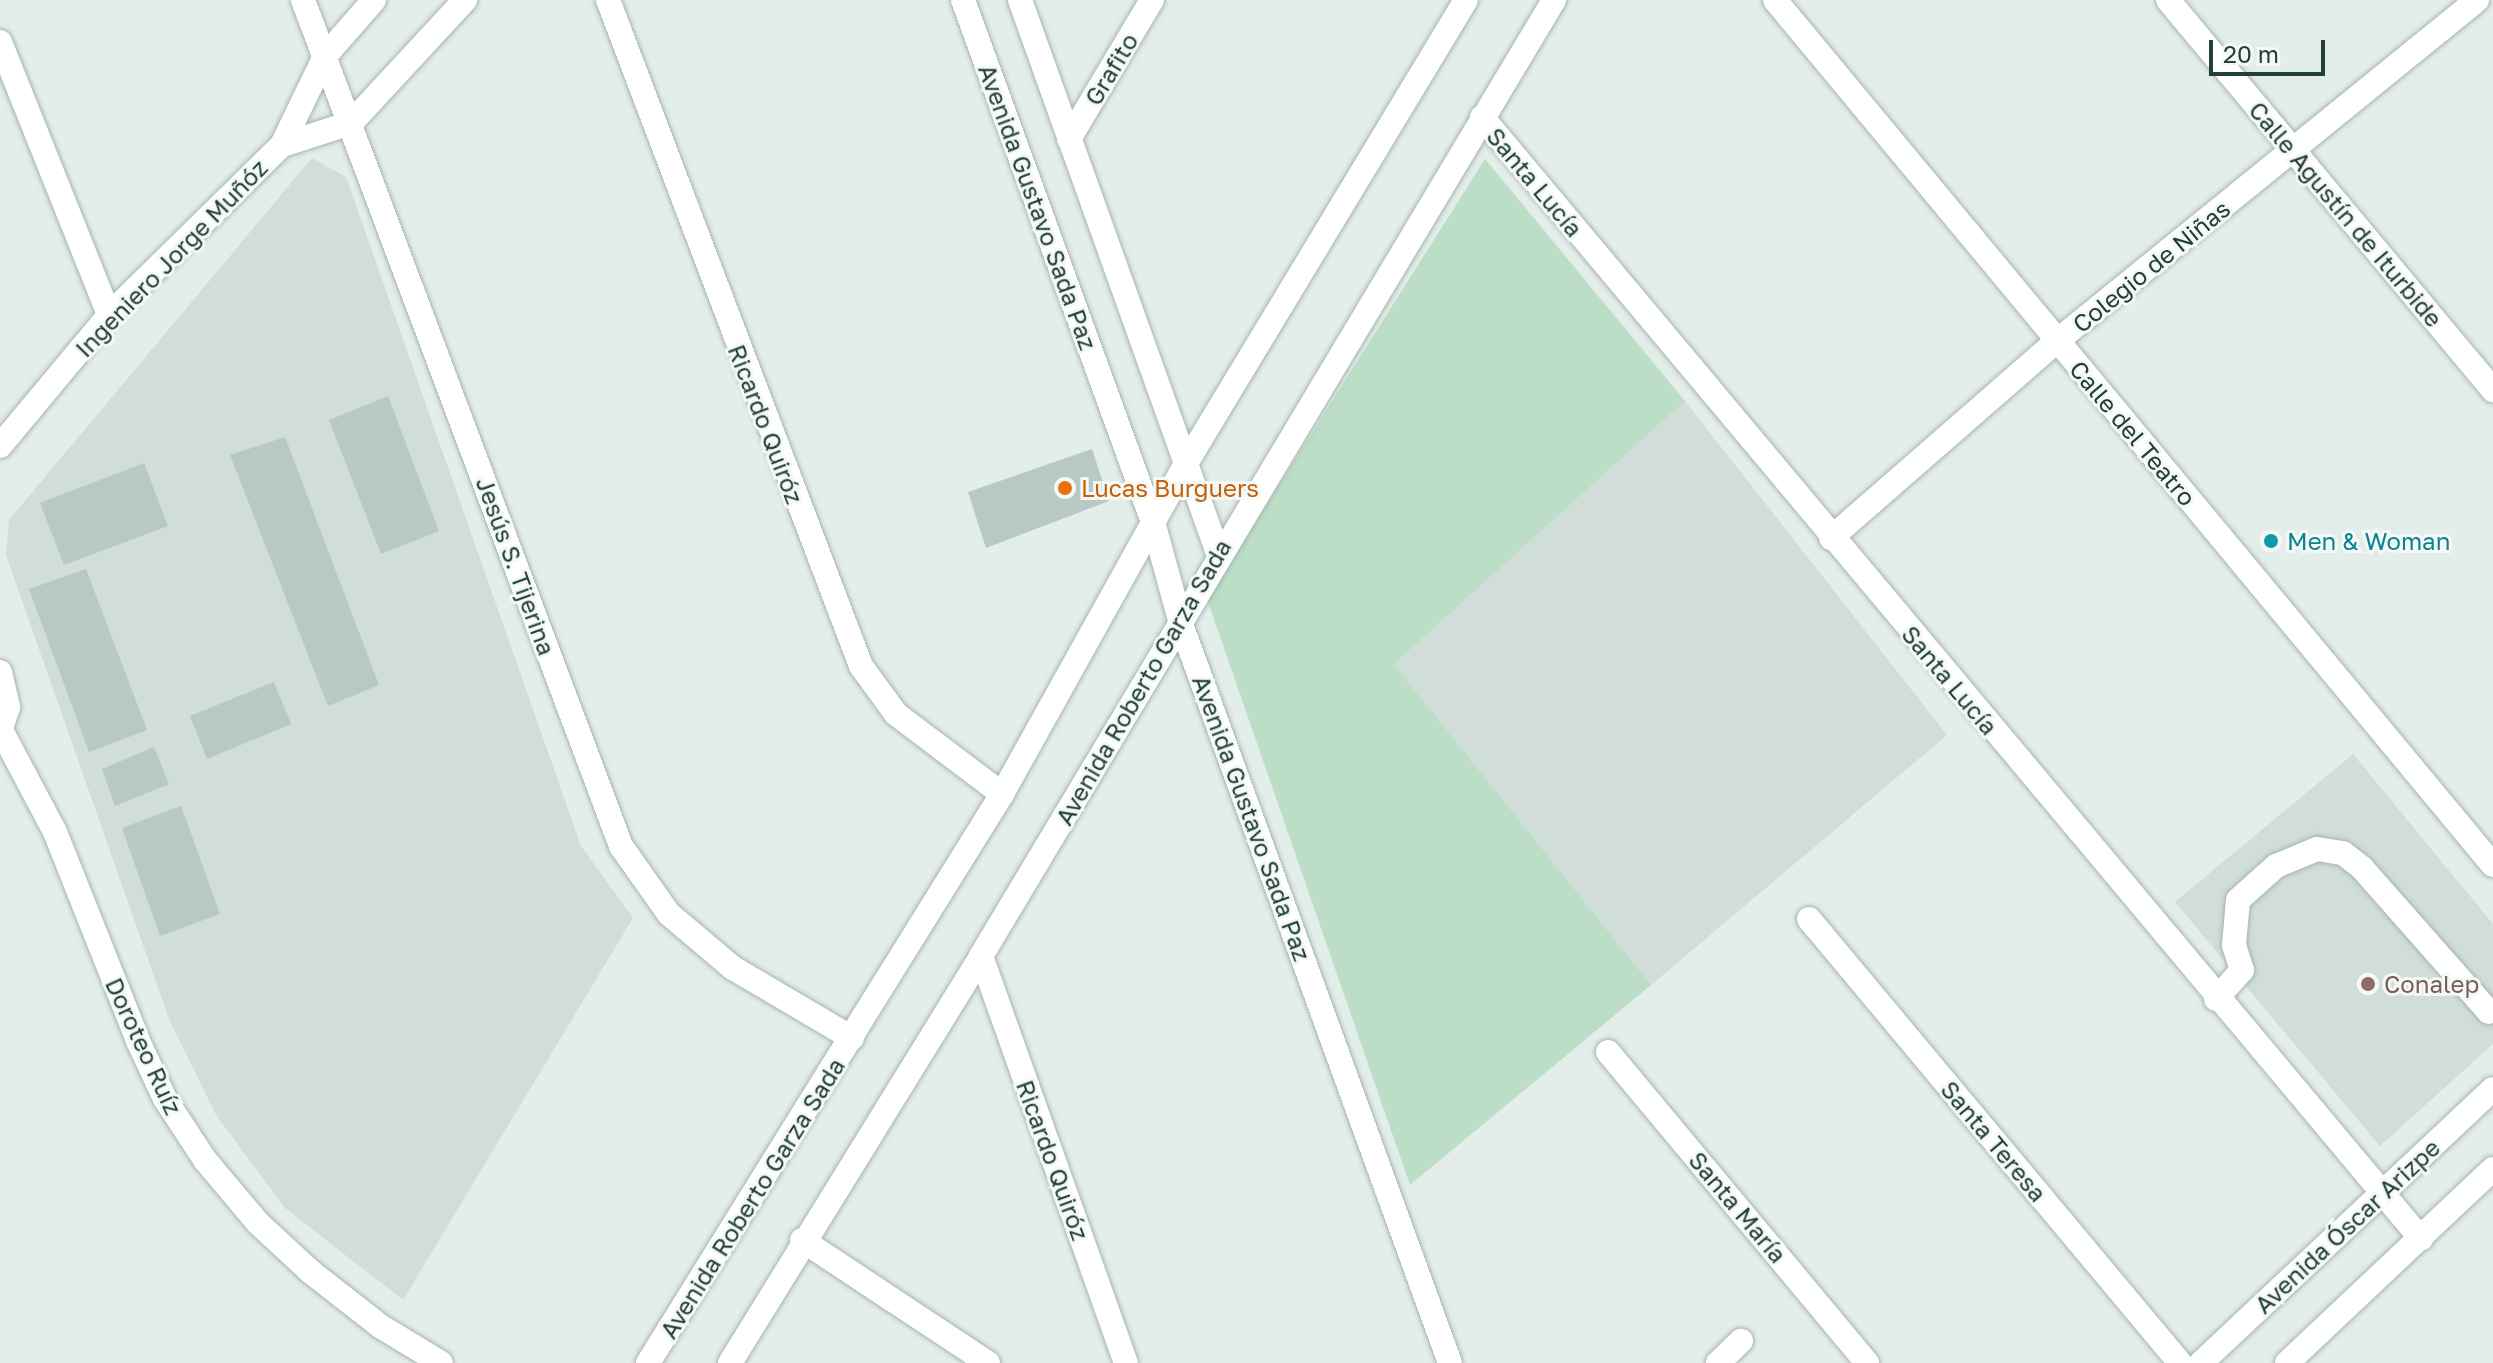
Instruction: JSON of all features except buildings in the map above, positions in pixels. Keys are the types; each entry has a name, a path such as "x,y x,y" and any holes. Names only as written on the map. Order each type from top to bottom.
{"street":[{"name":"Jesús S. Tijerina","path":"303,0 621,846 669,914 733,968 852,1038"},
{"name":"Ingeniero Jorge Muñóz","path":"0,446 109,315 282,145 325,56 374,0"},
{"name":"Ingeniero Jorge Muñóz","path":"282,145 351,123 465,0"},
{"name":"Ricardo Quiróz","path":"608,0 861,666 896,714 1002,794"},
{"name":"Avenida Gustavo Sada Paz","path":"963,0 1153,522 1181,624 1450,1363"},
{"path":"1020,0 1218,553"},
{"name":"Grafito","path":"1069,139 1152,0"},
{"name":"Avenida Roberto Garza Sada","path":"648,1363 1002,794 1185,465 1466,0"},
{"name":"Avenida Roberto Garza Sada","path":"730,1363 802,1240 981,956 1181,624 1218,553 1554,0"},
{"name":"Calle del Teatro","path":"1775,0 2493,865"},
{"name":"Calle Agustín de Iturbide","path":"2168,0 2493,390"},
{"name":"Colegio de Niñas","path":"1831,538 2057,341 2477,0"},
{"path":"0,42 109,315"},
{"name":"Santa Lucía","path":"1482,117 2380,1195 2421,1239"},
{"path":"0,672 8,707 0,730"},
{"name":"Doroteo Ruíz","path":"0,730 55,832 138,1041 165,1099 205,1160 258,1223 311,1272 380,1326 441,1363"},
{"path":"2216,999 2242,970 2234,945 2238,900 2276,866 2317,849 2343,853 2362,868 2489,1012"},
{"name":"Santa Teresa","path":"1809,919 2180,1363"},
{"name":"Ricardo Quiróz","path":"981,956 1126,1363"},
{"name":"Santa María","path":"1608,1052 1867,1363"},
{"name":"Avenida Óscar Arizpe","path":"2201,1363 2493,1089"},
{"path":"2287,1363 2493,1169"},
{"path":"802,1240 988,1363"},
{"path":"1718,1363 1741,1341"}],"shaded area":[{"path":"312,158 346,177 581,846 633,918 403,1300 285,1208 216,1115 169,1019 6,555 9,520"},
{"path":"1685,401 1947,735 1651,985 1394,664"},
{"name":"Conalep","path":"2353,754 2493,924 2493,1044 2380,1146 2175,902"}],"green space":[{"path":"1485,159 1685,401 1394,664 1651,985 1410,1185 1207,599"}],"place":[{"name":"Lucas Burguers","path":"1065,488"},
{"name":"Men & Woman","path":"2271,541"},
{"name":"Conalep","path":"2368,984"}]}
